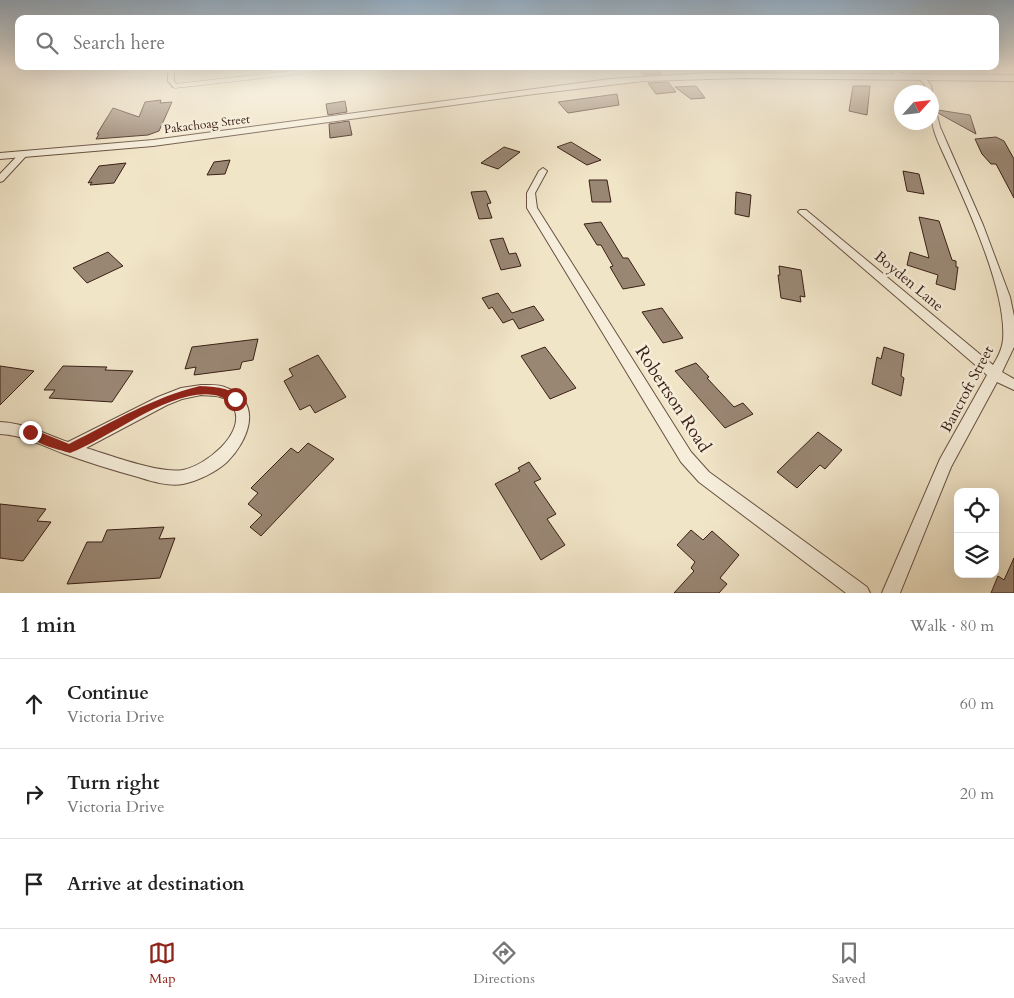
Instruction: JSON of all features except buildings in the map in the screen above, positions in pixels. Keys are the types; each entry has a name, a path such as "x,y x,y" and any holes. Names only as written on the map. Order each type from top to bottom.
{"street":[{"name":"Pakachoag Street","path":"0,156 198,138 502,97"},
{"name":"Bancroft Street","path":"891,593 945,464 995,374 1008,348 1010,335 1005,299 979,224 938,130"},
{"path":"0,179 23,155"},
{"name":"Robertson Road","path":"543,171 531,193 532,208 686,457 704,477 861,593"},
{"name":"Boyden Lane","path":"803,212 995,374 1014,385"},
{"path":"0,428 21,429 70,448 153,474 182,477 197,472 224,456 239,436 243,427 244,416 241,406 235,399 226,394 214,391 191,392 156,404 70,448"}],"route":[{"path":"30,432 48,442 70,448 156,404 180,395 200,390 214,391 235,399"}]}
